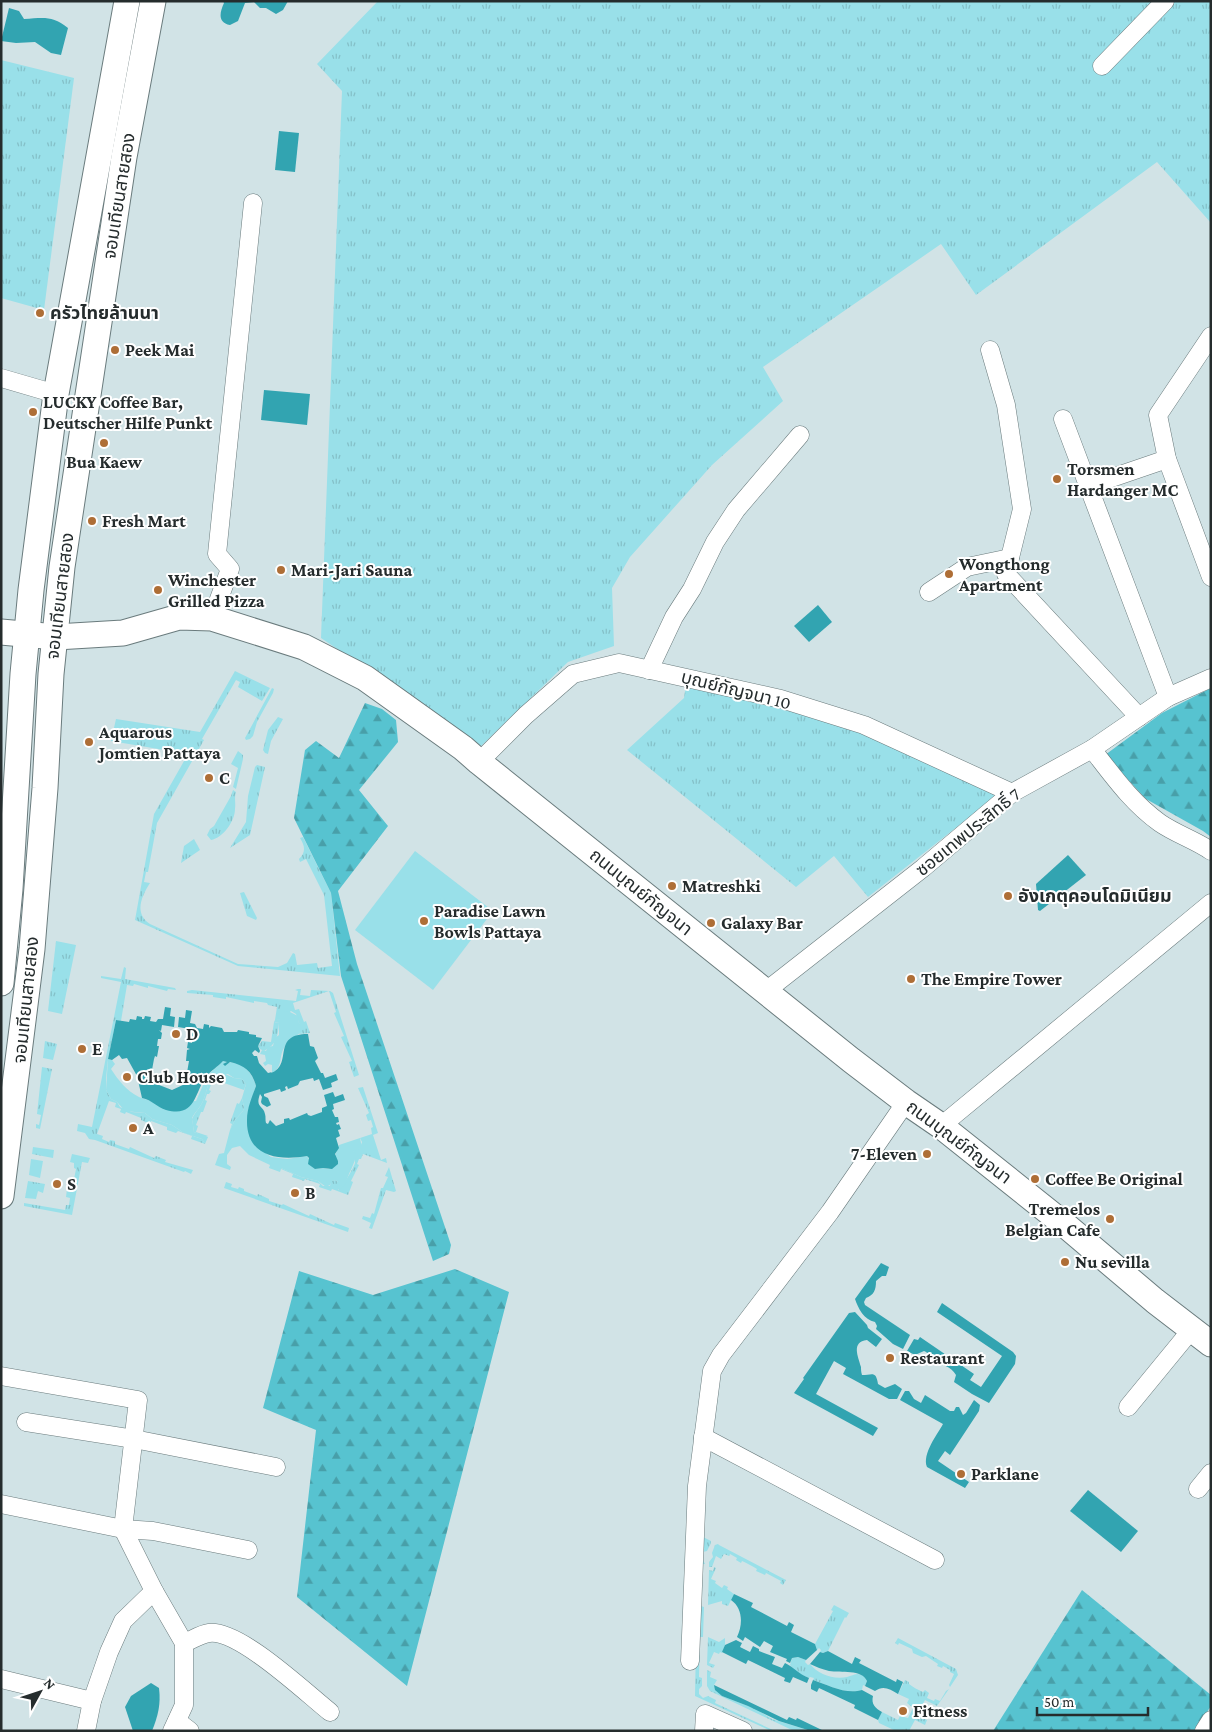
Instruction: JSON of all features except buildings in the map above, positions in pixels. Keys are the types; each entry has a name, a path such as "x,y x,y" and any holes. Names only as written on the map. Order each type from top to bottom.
{"main road":[{"name":"จอมเทียนสายสอง","path":"1,983 10,882 23,674 48,456 56,394 127,1"},
{"name":"จอมเทียนสายสอง","path":"1,1196 32,949 45,788 51,674 62,567 124,157 153,1"},
{"path":"48,456 79,460"},
{"name":"ถนนบุณย์กัญจนา","path":"1,632 56,637 123,633 179,616 212,618 304,647 365,678 464,748 479,762 766,991 1064,1224 1155,1301 1211,1344"}],"street":[{"path":"1102,66 1165,1"},
{"path":"212,618 230,569 218,554 253,204"},
{"path":"1211,336 1158,415 1167,459 1211,577"},
{"path":"990,350 1006,405 1022,509 1006,574 1139,717"},
{"path":"1,378 56,394"},
{"path":"1063,419 1168,697"},
{"path":"649,670 674,617 692,589 715,542 736,510 800,435"},
{"path":"1088,486 1167,459"},
{"path":"929,592 967,567 1010,558"},
{"name":"บุณย์กัญจนา 10","path":"479,762 526,715 573,674 619,663 781,699 864,725 1012,793"},
{"name":"ซอยเทพประสิทธิ์ 7","path":"766,991 923,868 1012,793 1092,749 1168,697 1211,678"},
{"path":"1092,749 1131,799 1161,824 1198,842 1211,851"},
{"path":"941,1126 1211,903"},
{"path":"690,1661 697,1486 712,1371 721,1355 830,1212 906,1102"},
{"path":"1128,1407 1192,1329"},
{"path":"1,1376 138,1400 123,1528 154,1591 184,1643 184,1705 180,1728"},
{"path":"26,1422 134,1439 276,1467"},
{"path":"703,1437 935,1560"},
{"path":"1198,1490 1211,1473"},
{"path":"1,1504 248,1550"},
{"path":"86,1731 92,1700 123,1620 154,1591"},
{"path":"184,1643 210,1633 233,1638 250,1647 330,1712"},
{"path":"1,1679 92,1700"},
{"path":"704,1731 705,1714 744,1731"},
{"path":"1204,1731 1211,1720"}],"green space":[{"path":"378,1 1211,1 1211,223 1157,162 976,295 941,244 763,367 783,401 712,465 630,557 612,588 614,646 568,662 481,746 321,638 342,91 317,64"},
{"path":"1,60 74,78 44,310 1,298"},
{"path":"235,671 270,688 262,701 238,687 240,682 236,680 202,739 204,740 157,823 148,872 146,872 144,882 150,883 142,899 142,915 150,924 238,964 278,967 287,963 293,953 295,954 297,965 317,963 318,968 332,966 324,895 306,859 300,862 299,859 304,851 300,838 303,837 331,893 340,976 238,966 135,920 154,814 188,754 111,741 116,719 200,732"},
{"path":"686,684 854,727 1000,793 868,897 834,856 796,887 627,750 684,698"},
{"path":"272,688 274,689 273,693 257,722 253,736 246,740 245,738"},
{"path":"1211,688 1211,837 1146,799 1105,755 1162,713"},
{"path":"365,703 382,709 396,720 398,742 359,790 388,826 338,891 357,964 451,1245 449,1254 433,1261 341,976 331,893 294,818 305,750 316,741 339,758"},
{"path":"278,717 283,719 271,741 268,754 263,750 268,730"},
{"path":"238,751 243,755 243,759 236,789 233,787 238,768 231,764"},
{"path":"257,765 265,767 250,835 230,848 246,822 248,796"},
{"path":"233,790 236,792 233,819 220,836 211,840 207,835 214,826"},
{"path":"194,839 200,850 181,863 184,846"},
{"name":"Paradise Lawn Bowls Pattaya","path":"415,851 493,911 433,990 355,930"},
{"path":"244,892 257,918 256,920 247,916 240,893"},
{"path":"56,941 76,945 62,1014 48,1011"},
{"path":"124,967 126,968 125,979 175,988 176,990 168,989 167,991 148,986 148,988 134,984 133,986 127,985 121,1021 116,1020 108,1059 106,1090 111,1099 117,1102 120,1107 132,1112 145,1113 152,1119 172,1125 184,1133 202,1139 205,1144 191,1139 192,1136 178,1131 176,1133 167,1130 167,1127 151,1121 150,1124 126,1112 125,1114 120,1112 121,1109 115,1107 116,1103 109,1101 97,1134 103,1136 102,1139 109,1142 110,1140 115,1141 115,1144 129,1149 130,1147 154,1158 156,1156 166,1160 165,1162 193,1170 191,1174 89,1139 85,1133 77,1131 78,1124 92,1127 121,982 101,978 101,976 121,979"},
{"path":"301,989 300,995 310,996 311,990 330,991 333,993 359,1075 354,1077 349,1062 352,1061 341,1037 344,1036 334,1013 336,1012 329,991 293,1003 295,1010 299,1009 304,1022 306,1021 310,1033 299,1034 302,1032 296,1014 291,1011 281,1019 275,1020 277,1007 267,1003 254,1001 254,1003 226,997 226,999 213,997 213,995 187,993 187,991 192,990 296,1001 298,991 295,990"},
{"path":"288,1011 298,1016 299,1023 303,1028 302,1032 285,1045 280,1064 273,1073 272,1065 268,1064 265,1066 263,1063 266,1061 265,1055 260,1054 262,1050 266,1051 268,1047 273,1046 275,1038 279,1035 279,1023 274,1022 280,1019 284,1012"},
{"path":"274,1022 279,1023 277,1036 274,1043 264,1051 258,1046 262,1041 271,1042"},
{"path":"45,1041 57,1044 53,1060 43,1058"},
{"path":"108,1059 112,1060 115,1064 111,1069 127,1088 135,1095 157,1105 196,1101 207,1076 223,1061 227,1062 225,1063 231,1062 241,1065 252,1076 256,1086 248,1111 255,1145 271,1157 287,1159 307,1156 315,1169 329,1169 338,1161 335,1156 339,1145 360,1138 362,1148 353,1151 356,1154 354,1162 346,1183 340,1190 337,1189 338,1182 335,1180 326,1187 318,1181 301,1177 281,1168 269,1168 270,1165 249,1155 240,1146 232,1148 227,1155 227,1164 231,1167 230,1170 215,1165 219,1154 224,1153 230,1130 235,1120 243,1111 242,1098 246,1084 242,1079 234,1078 228,1074 213,1075 211,1078 203,1101 192,1118 194,1132 208,1137 205,1144 202,1139 184,1133 172,1125 152,1119 145,1113 125,1111 117,1102 111,1099 106,1090"},
{"path":"42,1067 52,1069 40,1129 36,1128 36,1124 39,1125 41,1115 37,1114"},
{"path":"223,1073 242,1079 246,1084 244,1090 213,1079 209,1090 211,1091 207,1094 205,1100 207,1101 196,1125 198,1126 196,1132 208,1136 205,1137 194,1132 192,1119 203,1101 209,1081 213,1075"},
{"path":"363,1087 378,1133 373,1135 381,1160 386,1158 387,1163 363,1154 357,1164 359,1165 351,1181 353,1182 348,1195 332,1189 331,1191 319,1187 320,1184 305,1179 304,1181 292,1177 293,1174 281,1169 280,1172 269,1168 281,1168 301,1177 318,1181 323,1186 330,1186 331,1181 335,1180 338,1182 338,1190 340,1189 355,1163 353,1150 360,1148 362,1142 360,1138 372,1134 371,1120 368,1121 366,1115 369,1113 358,1088"},
{"path":"242,1098 243,1111 235,1120 230,1130 232,1124 230,1123 237,1103 239,1104"},
{"path":"33,1147 54,1150 53,1158 32,1154"},
{"path":"72,1154 90,1158 88,1163 82,1162 72,1215 24,1206 24,1203 65,1210 66,1205 69,1205 70,1198 66,1197 67,1189 70,1189 71,1184 73,1184 76,1169 74,1168 74,1163 70,1162"},
{"path":"31,1159 43,1161 40,1178 29,1175"},
{"path":"389,1167 396,1191 386,1190 372,1229 369,1228 371,1223 362,1219 363,1216 370,1218 372,1213 374,1214 381,1188 383,1188 388,1177 385,1176"},
{"path":"28,1181 45,1184 43,1193 38,1191 36,1199 25,1198"},
{"path":"226,1182 232,1184 231,1187 238,1189 239,1187 244,1189 244,1191 257,1196 258,1194 269,1199 269,1201 283,1204 309,1216 310,1214 334,1225 335,1223 349,1228 348,1232 224,1188"},
{"path":"455,1269 509,1292 407,1686 297,1597 316,1430 263,1408 299,1271 373,1295"},
{"path":"703,1537 711,1541 711,1543 707,1551 703,1552 702,1558 705,1564 701,1564 701,1606 704,1607 703,1637 700,1637 699,1677 702,1678 702,1686 699,1689 699,1694 703,1698 708,1696 716,1700 715,1703 775,1731 771,1731 695,1696 698,1539"},
{"path":"718,1544 786,1580 783,1585 780,1583 781,1581 766,1573 765,1575 756,1571 757,1569 742,1561 741,1563 730,1554 729,1556 724,1554 721,1559 716,1556 712,1567 709,1567 715,1545"},
{"path":"714,1567 716,1568 711,1579 716,1581 715,1583 722,1588 724,1585 728,1587 727,1589 734,1594 728,1606 722,1604 722,1601 708,1605 709,1570 713,1571"},
{"path":"1082,1590 1211,1695 1211,1706 1194,1731 993,1731"},
{"path":"834,1605 849,1613 845,1617 828,1651 823,1653 820,1652 819,1648 817,1650 815,1644 833,1611 831,1610"},
{"path":"708,1637 719,1642 725,1638 722,1653 714,1652 709,1663 715,1665 713,1668 707,1665"},
{"path":"898,1638 956,1669 958,1675 950,1687 949,1685 954,1674 950,1670 943,1666 942,1668 937,1666 938,1664 926,1656 922,1657 913,1653 912,1649 899,1643 898,1645 895,1643"},
{"path":"798,1657 806,1660 805,1662 808,1665 810,1664 817,1671 826,1675 842,1678 858,1674 864,1676 867,1681 865,1686 863,1685 862,1690 856,1691 831,1687 813,1680 814,1678 797,1673 790,1665 792,1658"},
{"path":"707,1670 711,1672 710,1677 717,1680 714,1685 722,1696 756,1709 772,1719 811,1731 794,1731 710,1691 707,1686"},
{"path":"905,1680 923,1692 925,1690 929,1693 927,1698 934,1701 935,1699 940,1701 949,1689 937,1706 925,1700 917,1715 927,1720 925,1725 915,1720 909,1731 896,1731 879,1723 878,1720 882,1712 898,1720 900,1716 908,1718 913,1708 907,1703 909,1699 898,1694"}],"shaded area":[{"path":"223,1 288,1 283,10 276,14 266,8 260,8 254,2 245,3 238,21 230,25 221,19"},
{"path":"9,8 19,11 24,19 52,19 68,28 61,55 51,53 35,42 16,43 1,41"},
{"path":"279,131 299,133 295,172 275,170"},
{"path":"264,390 310,394 307,425 261,420"},
{"path":"818,605 832,622 809,642 794,626"},
{"path":"1068,855 1086,875 1040,911 1038,910 1036,884"},
{"path":"165,1007 171,1008 170,1016 175,1017 174,1027 162,1025 161,1031 159,1030 162,1033 161,1039 158,1039 157,1046 159,1046 157,1057 155,1056 154,1059 152,1078 154,1083 172,1090 185,1084 189,1061 186,1061 187,1050 190,1049 187,1048 188,1042 192,1043 193,1037 190,1034 190,1029 178,1027 179,1017 185,1018 186,1010 192,1011 190,1023 195,1024 197,1028 203,1029 204,1024 209,1025 209,1028 211,1026 222,1028 224,1032 237,1032 238,1030 249,1032 249,1034 262,1038 258,1046 259,1053 255,1050 252,1053 254,1056 257,1056 259,1063 268,1073 274,1072 280,1067 286,1043 290,1038 308,1034 310,1046 314,1047 318,1058 315,1061 321,1073 323,1073 325,1078 336,1074 338,1080 331,1083 332,1087 323,1090 319,1079 314,1081 313,1078 300,1081 298,1085 288,1089 287,1086 285,1087 286,1090 281,1092 280,1089 264,1094 271,1105 267,1107 262,1104 260,1094 258,1102 264,1111 266,1123 268,1124 270,1120 276,1126 284,1123 284,1119 289,1118 290,1120 307,1113 311,1116 322,1112 322,1108 327,1106 324,1095 333,1092 335,1097 343,1094 345,1100 333,1104 334,1109 332,1110 335,1117 338,1117 339,1122 336,1123 337,1125 339,1124 341,1129 338,1130 340,1136 336,1138 339,1148 335,1154 338,1164 332,1169 315,1169 308,1164 309,1158 307,1156 275,1157 258,1149 252,1142 248,1132 247,1120 256,1086 250,1073 235,1063 230,1062 225,1066 223,1064 227,1062 223,1061 210,1072 202,1083 193,1102 183,1110 176,1112 166,1110 142,1098 137,1076 127,1058 122,1059 119,1055 112,1060 108,1059 116,1020 129,1022 130,1019 136,1020 137,1016 144,1019 145,1016 151,1017 150,1021 156,1022 158,1019 163,1019"},
{"path":"881,1263 889,1267 886,1276 882,1276 876,1281 874,1292 864,1302 865,1305 910,1335 903,1349 893,1344 876,1329 875,1322 865,1316 855,1299"},
{"path":"942,1303 1013,1352 1016,1356 1015,1364 989,1403 954,1382 956,1375 954,1372 933,1359 926,1352 915,1355 907,1351 914,1339 918,1340 920,1337 974,1374 970,1380 981,1387 1002,1356 937,1312"},
{"path":"855,1312 868,1328 882,1339 876,1347 867,1340 862,1341 857,1347 862,1375 875,1375 878,1384 885,1388 895,1384 902,1389 897,1399 889,1399 843,1374 846,1368 834,1361 816,1394 878,1428 873,1436 794,1393 849,1313"},
{"path":"905,1391 909,1391 914,1399 921,1403 925,1395 950,1411 954,1411 956,1407 959,1407 963,1415 974,1400 980,1405 979,1411 950,1455 945,1451 938,1461 969,1482 965,1488 927,1467 928,1451 943,1424 900,1400"},
{"path":"1088,1490 1138,1531 1121,1552 1070,1511"},
{"path":"734,1594 753,1603 751,1607 787,1626 789,1622 794,1625 791,1632 815,1644 817,1650 806,1660 798,1657 792,1658 790,1663 786,1661 787,1659 770,1652 773,1646 764,1641 760,1647 745,1637 743,1641 737,1637 741,1617 738,1607 731,1600"},
{"path":"736,1640 742,1643 740,1647 750,1652 753,1646 759,1649 759,1651 775,1657 772,1664 782,1668 785,1663 809,1678 807,1683 793,1677 790,1683 784,1681 785,1678 748,1660 746,1664 722,1652 725,1645"},
{"path":"828,1651 852,1664 855,1657 861,1660 859,1663 896,1682 897,1679 903,1682 898,1694 886,1688 875,1691 865,1686 867,1681 856,1673 829,1671 810,1664 820,1652"},
{"path":"813,1680 843,1690 862,1690 873,1696 874,1706 882,1712 878,1720 854,1708 855,1705 819,1688 817,1692 811,1689"},
{"path":"151,1683 159,1688 160,1694 154,1726 152,1731 133,1731 125,1707 131,1696"},
{"path":"714,1685 787,1720 789,1717 796,1720 797,1718 824,1731 811,1731 779,1721 722,1696 715,1690"}],"place":[{"name":"ครัวไทยล้านนา","path":"40,313"},
{"name":"Peek Mai","path":"115,350"},
{"name":"LUCKY Coffee Bar, Deutscher Hilfe Punkt","path":"33,412"},
{"name":"Bua Kaew","path":"104,443"},
{"name":"Torsmen Hardanger MC","path":"1057,479"},
{"name":"Fresh Mart","path":"92,521"},
{"name":"Mari-Jari Sauna","path":"281,570"},
{"name":"Wongthong Apartment","path":"949,574"},
{"name":"Winchester Grilled Pizza","path":"158,590"},
{"name":"Aquarous Jomtien Pattaya","path":"89,742"},
{"name":"C","path":"209,778"},
{"name":"Matreshki","path":"672,886"},
{"name":"อังเกตุคอนโดมิเนียม","path":"1008,896"},
{"name":"Paradise Lawn Bowls Pattaya","path":"424,921"},
{"name":"Galaxy Bar","path":"711,923"},
{"name":"The Empire Tower","path":"911,979"},
{"name":"D","path":"176,1034"},
{"name":"E","path":"82,1049"},
{"name":"Club House","path":"127,1077"},
{"name":"A","path":"133,1128"},
{"name":"7-Eleven","path":"927,1154"},
{"name":"Coffee Be Original","path":"1035,1179"},
{"name":"S","path":"57,1184"},
{"name":"B","path":"295,1193"},
{"name":"Tremelos Belgian Cafe","path":"1110,1219"},
{"name":"Nu sevilla","path":"1065,1262"},
{"name":"Restaurant","path":"890,1358"},
{"name":"Parklane","path":"961,1474"},
{"name":"Fitness","path":"903,1711"}]}
